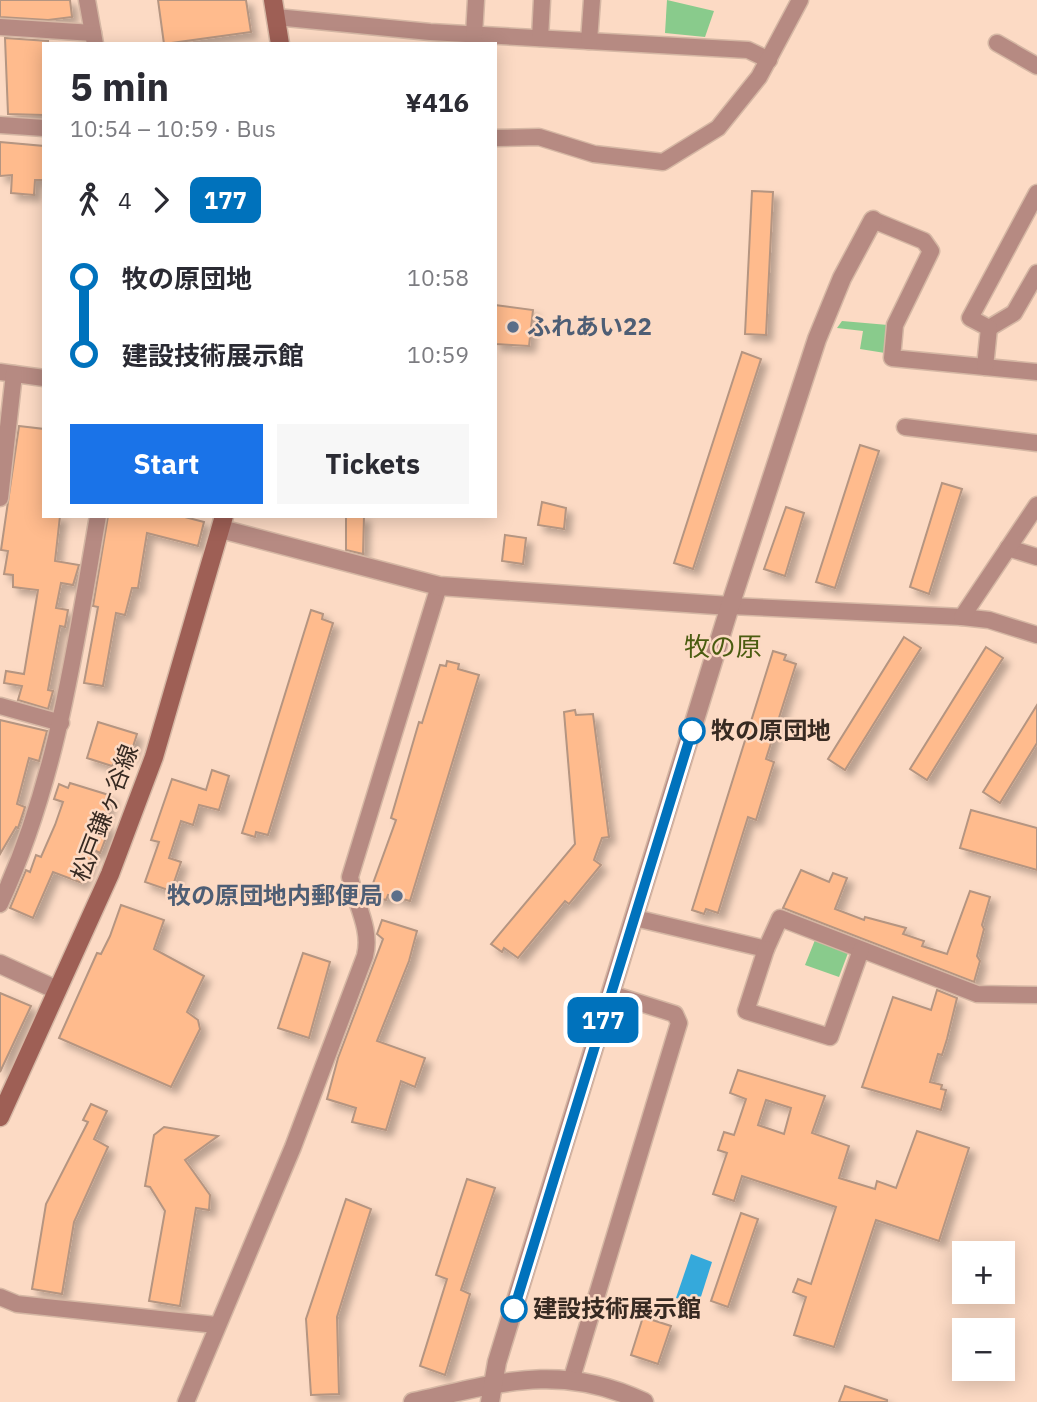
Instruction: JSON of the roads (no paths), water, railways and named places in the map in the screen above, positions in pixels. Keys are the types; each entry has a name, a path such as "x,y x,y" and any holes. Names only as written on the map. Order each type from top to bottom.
{"main road":[{"path":"275,8 280,42"},
{"name":"松戸鎌ヶ谷線","path":"0,1117 110,874 154,757 221,520"}],"street":[{"path":"0,27 94,38 88,0"},
{"path":"474,35 476,0"},
{"path":"540,38 542,0"},
{"path":"589,41 592,0"},
{"path":"497,138 540,137 594,154 663,162 718,128 759,77 800,0"},
{"path":"275,8 474,35 748,50 769,60"},
{"path":"997,43 1037,66"},
{"path":"0,125 42,128"},
{"path":"989,328 970,318 1037,193"},
{"path":"490,1394 730,607 817,339 842,278 873,220 924,242 931,251 895,325 892,358 1037,372"},
{"path":"989,328 1013,313 1037,273"},
{"path":"985,367 989,328"},
{"path":"0,498 7,373 42,378"},
{"path":"905,426 1037,443"},
{"path":"962,617 1037,505"},
{"path":"0,904 20,861 61,723 98,518"},
{"path":"221,520 439,586 730,607 962,617 989,620 1037,635"},
{"path":"1008,548 1037,557"},
{"path":"186,1402 216,1325 293,1147 365,956 366,932 355,902 351,877 439,586"},
{"path":"0,706 61,723"},
{"path":"635,918 766,949"},
{"path":"861,950 830,1037 746,1011 766,949 780,918 977,994 1037,995"},
{"path":"0,964 57,990"},
{"path":"571,1381 679,1023 675,1014 611,995"},
{"path":"0,1297 16,1304 216,1325"},
{"path":"414,1402 490,1394 517,1379 571,1381 626,1394 644,1402"}],"water":[{"path":"691,1254 712,1262 698,1306 676,1298"}],"place":[{"name":"ふれあい22","path":"513,327"},
{"name":"牧の原団地","path":"692,731"},
{"name":"牧の原団地内郵便局","path":"397,896"},
{"name":"建設技術展示館","path":"514,1309"}],"district":[{"name":"牧の原","path":"723,647"}]}
